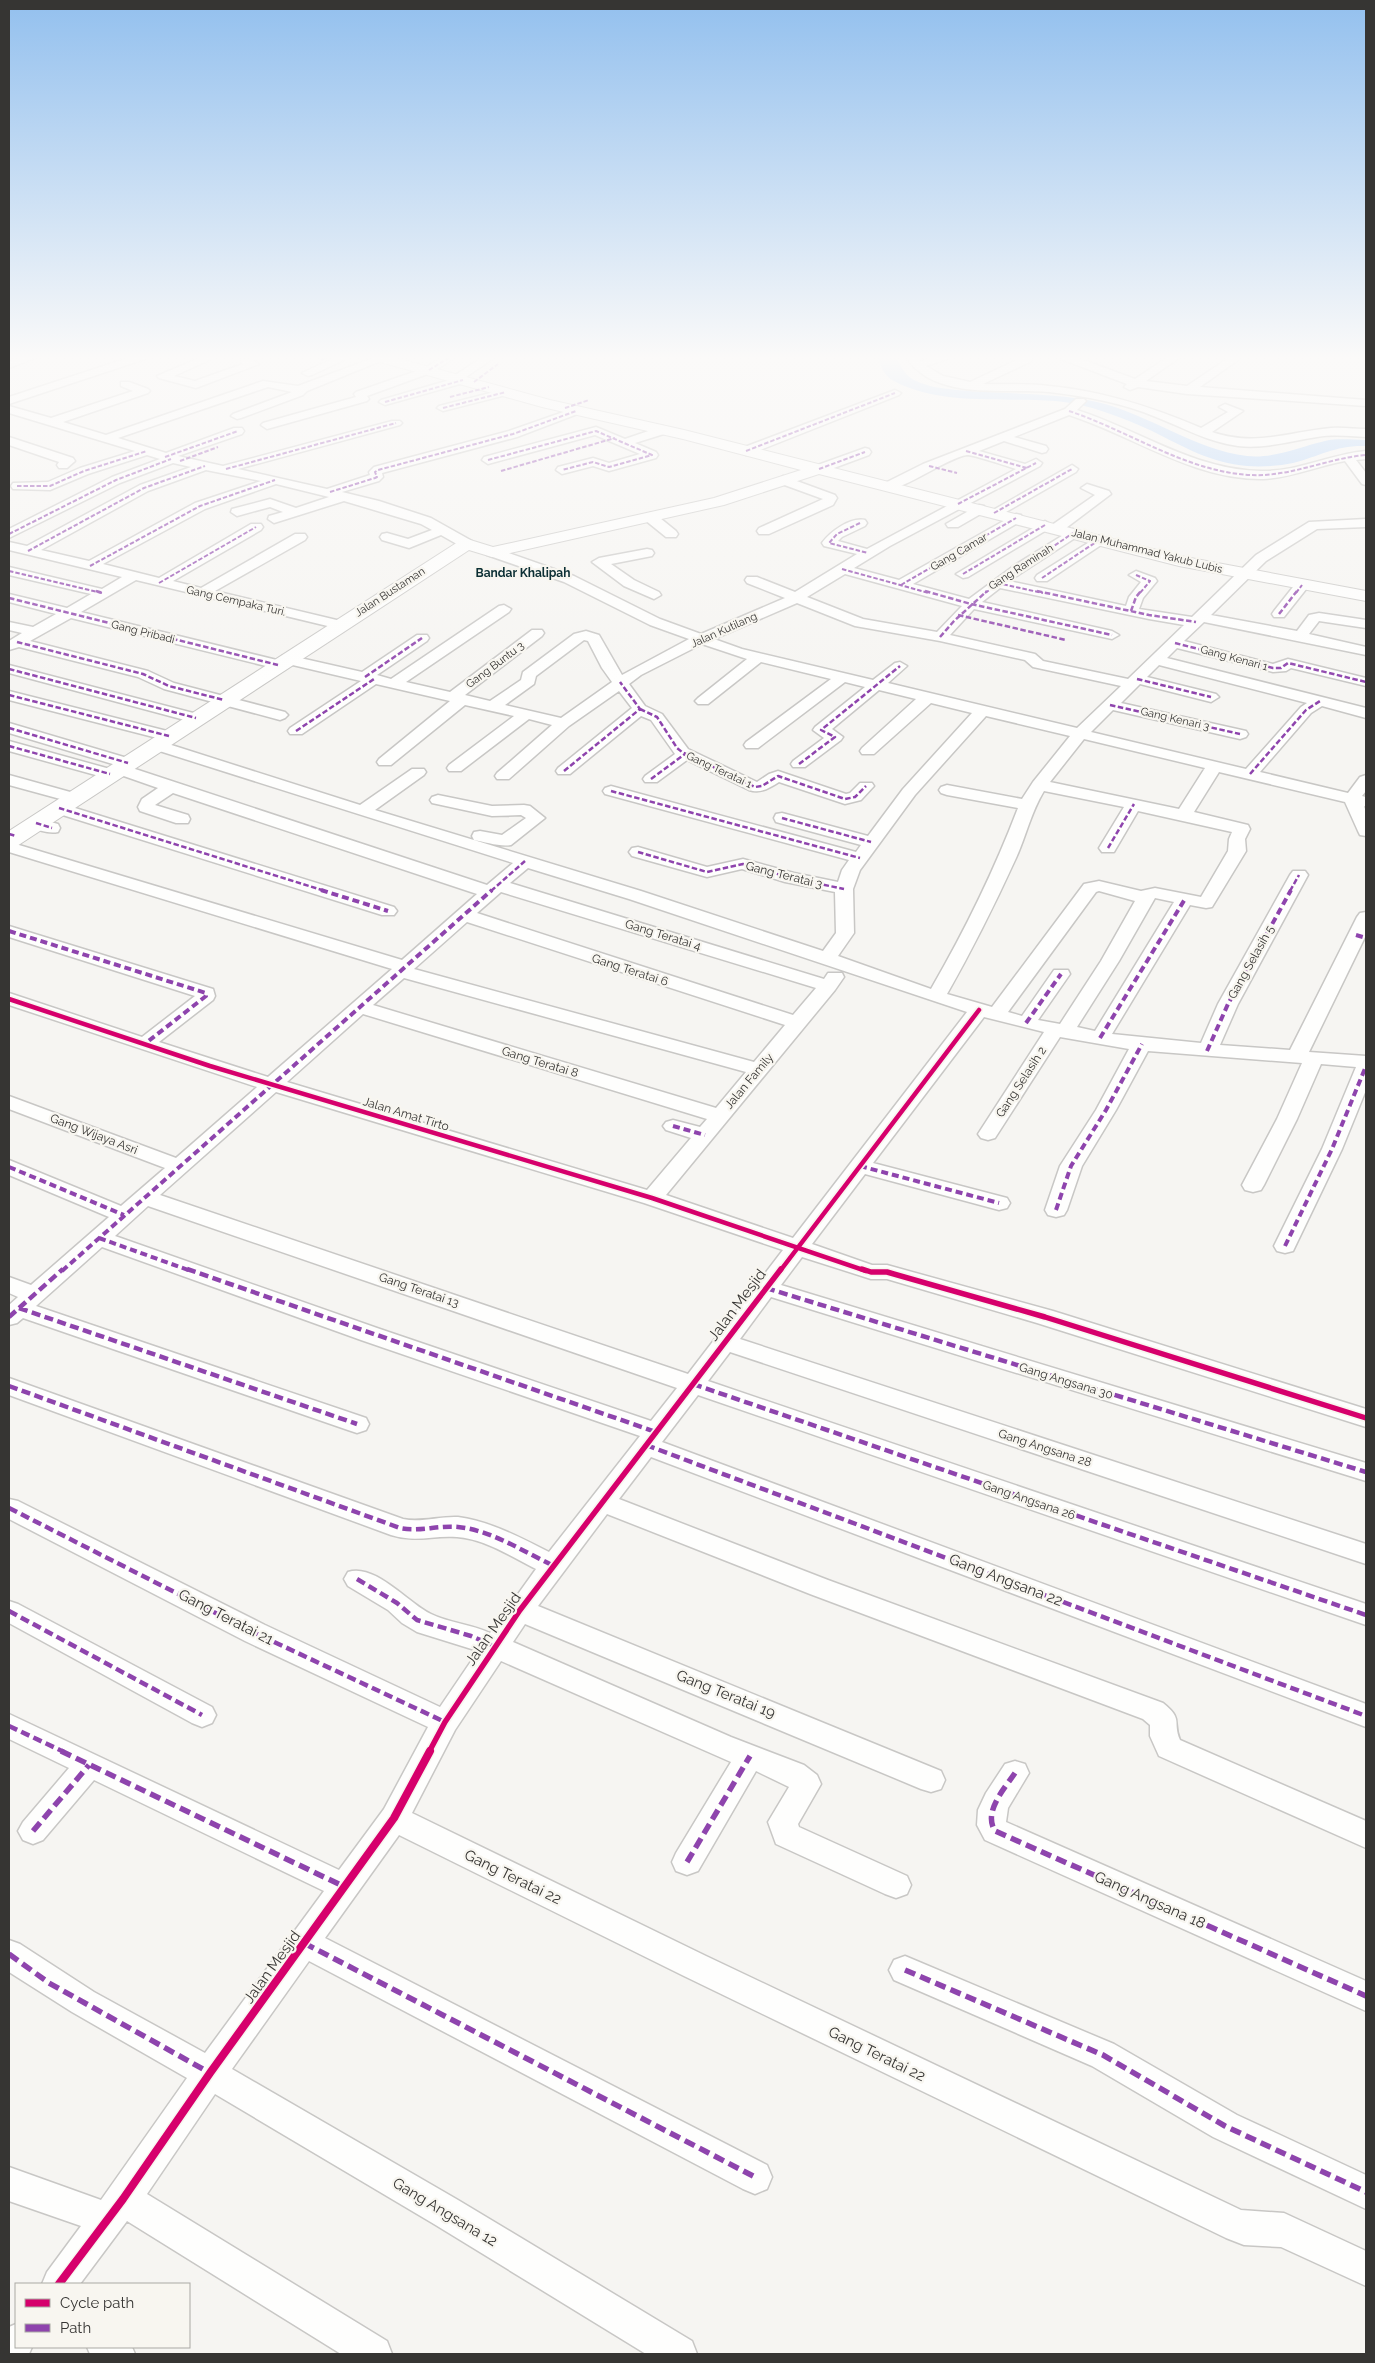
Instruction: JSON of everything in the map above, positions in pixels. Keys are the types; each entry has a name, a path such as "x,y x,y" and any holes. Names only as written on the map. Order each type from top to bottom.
{"main road":[{"name":"Jalan Muhammad Yakub Lubis","path":"812,467 1099,540 1243,574 1366,596"},
{"path":"467,544 492,552 718,502 819,469"},
{"name":"Jalan Bustaman","path":"11,839 44,825 67,803 467,544"}],"street":[{"path":"13,488 58,467"},
{"path":"13,488 50,486 93,467"},
{"path":"9,534 116,480 150,467"},
{"path":"28,551 144,488 201,467"},
{"path":"214,467 345,496 407,515 442,530 467,544"},
{"path":"226,469 232,467"},
{"path":"330,492 375,478 377,476 375,472 388,467"},
{"path":"501,471 515,467"},
{"path":"562,470 573,467"},
{"path":"819,469 824,467"},
{"path":"888,486 926,467"},
{"path":"934,467 957,473"},
{"name":"Jalan Kutilang","path":"503,776 564,723 620,682 699,640 796,598 868,553 1027,467"},
{"path":"1201,467 1216,471 1262,475 1283,473 1308,467"},
{"path":"1355,467 1366,481"},
{"path":"55,469 84,470"},
{"path":"953,524 987,511 1072,469"},
{"path":"90,566 200,506 275,480"},
{"path":"764,531 831,498 784,480"},
{"path":"963,574 1051,527 1105,494 1087,488"},
{"path":"274,519 345,496"},
{"path":"237,512 270,503 297,512"},
{"path":"650,517 671,534"},
{"name":"Gang Camar","path":"902,585 1016,518"},
{"path":"860,523 837,534 829,543 868,553"},
{"path":"936,997 954,969 979,917 1008,855 1027,805 1039,785 1081,733 1261,558 1308,527 1366,523"},
{"path":"159,583 256,526"},
{"path":"387,538 409,544 442,530"},
{"name":"Gang Raminah","path":"940,637 958,615 997,583 1073,533"},
{"path":"201,593 300,537"},
{"path":"1042,578 1099,540"},
{"name":"Gang Cempaka Turi.","path":"9,546 340,625"},
{"path":"492,552 594,590 637,614 699,640 759,657 1359,800"},
{"path":"647,552 599,562 629,583 654,595"},
{"path":"842,569 971,604 1112,635"},
{"path":"9,571 103,593"},
{"path":"1131,612 1136,597 1150,581 1136,575"},
{"path":"13,644 132,576"},
{"path":"752,580 860,623 940,637 1030,658 1038,664 1211,698"},
{"path":"594,590 629,583"},
{"path":"997,583 1131,612 1198,619 1301,635 1366,651"},
{"path":"1279,614 1302,585"},
{"name":"Gang Pribadi","path":"9,598 283,662 370,678 564,723"},
{"path":"394,684 504,609"},
{"path":"958,615 1066,640"},
{"path":"1301,635 1314,618 1319,617 1366,624"},
{"path":"9,626 34,632"},
{"name":"Gang Buntu 3","path":"385,762 457,698 538,633"},
{"path":"493,706 529,681 528,675 583,635 594,638 609,668 640,709 564,771"},
{"path":"296,731 422,638"},
{"name":"Gang Kenari 1","path":"1175,643 1273,668 1280,669 1285,663 1291,663 1366,682"},
{"path":"13,644 143,674 169,686 280,715"},
{"path":"703,701 759,657"},
{"path":"1157,660 1366,713"},
{"path":"799,764 834,737 821,730 900,666"},
{"path":"9,669 196,718"},
{"path":"752,745 843,677"},
{"path":"9,695 162,740 362,811 525,861 836,961 936,997 1026,1023 1059,1031 1142,1044 1206,1051 1306,1057 1366,1064 1332,1149 1285,1246"},
{"path":"868,751 928,697"},
{"path":"1250,774 1306,710 1320,701"},
{"name":"Gang Kenari 3","path":"1110,705 1240,734"},
{"name":"Gang Teratai 1","path":"640,709 657,717 677,748 685,754 755,787 762,787 774,776 778,776 845,799 855,797 866,786"},
{"path":"844,889 852,870 860,858 909,792 983,710"},
{"path":"455,768 526,714"},
{"path":"9,728 119,769 492,891 530,910"},
{"path":"9,746 119,769"},
{"path":"651,779 685,754"},
{"path":"1184,815 1214,765"},
{"path":"362,811 418,772"},
{"path":"9,780 67,803 388,911"},
{"path":"1366,780 1359,800 1366,831"},
{"path":"1039,785 1134,804 1242,829 1237,839 1237,851 1209,901 1202,903 1155,893 1148,894 1146,898"},
{"path":"172,786 148,802 146,807 182,819"},
{"path":"947,790 1027,805"},
{"path":"611,791 860,858"},
{"path":"426,830 436,825 504,841 537,818 524,810 492,811 438,800"},
{"path":"1108,848 1134,804"},
{"path":"782,818 871,842"},
{"path":"11,839 403,969 759,1069"},
{"name":"Gang Teratai 3","path":"638,852 707,872 743,864 791,878 844,889"},
{"path":"21,1306 525,861"},
{"name":"Gang Selasih 5","path":"1206,1051 1228,1004 1299,875"},
{"name":"Jalan Mesjid","path":"61,2283 116,2209 210,2073 394,1818 445,1722 494,1646 860,1166 1090,888 1099,886 1146,898"},
{"name":"Jalan Family","path":"652,1198 828,986 845,934 844,889"},
{"name":"Gang Teratai 4","path":"492,891 828,986"},
{"name":"Gang Selasih 2","path":"988,1134 1110,961 1146,898"},
{"path":"1100,1038 1185,900"},
{"name":"Gang Teratai 6","path":"464,915 796,1023"},
{"path":"1253,1185 1287,1119 1306,1057 1361,936 1366,917"},
{"path":"9,931 206,993 206,996 146,1044"},
{"path":"1026,1023 1061,974"},
{"name":"Jalan Amat Tirto","path":"9,999 273,1084 652,1198 867,1271 887,1272 1054,1320 1366,1418"},
{"name":"Gang Teratai 8","path":"360,1007 720,1116"},
{"path":"1056,1210 1071,1166 1106,1110 1142,1044"},
{"name":"Gang Wijaya Asri","path":"9,1102 180,1166"},
{"path":"674,1126 705,1135"},
{"path":"860,1166 1000,1203"},
{"path":"9,1167 124,1215"},
{"name":"Gang Teratai 13","path":"145,1197 692,1384"},
{"name":"Gang Angsana 22","path":"99,1238 369,1334 651,1439 1366,1716"},
{"path":"9,1284 21,1306 356,1424"},
{"name":"Gang Angsana 30","path":"766,1288 1366,1472"},
{"name":"Gang Angsana 28","path":"725,1342 1366,1554"},
{"name":"Gang Angsana 26","path":"692,1384 1366,1615"},
{"path":"9,1386 411,1531 458,1527 476,1531 554,1566"},
{"path":"602,1502 819,1587 1154,1712 1164,1720 1164,1736 1170,1748 1366,1835"},
{"name":"Gang Teratai 21","path":"9,1508 255,1633 445,1722"},
{"path":"357,1578 397,1603 417,1620 436,1628 471,1636 794,1774 806,1784 783,1822 786,1835 896,1885"},
{"name":"Gang Teratai 19","path":"520,1610 931,1780"},
{"path":"9,1611 202,1715"},
{"path":"9,1726 345,1887"},
{"path":"687,1862 750,1756"},
{"path":"33,1830 89,1765"},
{"name":"Gang Angsana 18","path":"1015,1773 994,1805 990,1820 991,1828 995,1832 1366,1996"},
{"name":"Gang Teratai 22","path":"394,1818 703,1970 1238,2226 1246,2229 1275,2228 1284,2230 1366,2269"},
{"path":"304,1943 755,2177"},
{"name":"Gang Angsana 12","path":"9,1954 49,1983 210,2073 679,2354"},
{"path":"905,1970 1103,2055 1225,2126 1366,2192"},
{"path":"9,2184 116,2209 374,2354"}],"marked path":[{"path":"17,486 50,486 96,467"},
{"path":"9,534 116,480 149,467"},
{"path":"28,551 144,488 201,467"},
{"path":"226,469 232,467"},
{"path":"330,492 375,478 377,477 375,472 388,467"},
{"path":"501,471 514,467"},
{"path":"562,470 573,467"},
{"path":"819,469 824,467"},
{"path":"934,467 957,473"},
{"path":"958,504 1028,467"},
{"path":"1207,467 1235,473 1262,475 1305,467"},
{"path":"994,513 1072,469"},
{"path":"90,566 200,506 275,480"},
{"path":"901,585 1016,518"},
{"path":"860,523 837,534 829,543 868,553"},
{"path":"963,574 1045,525"},
{"path":"159,583 256,527"},
{"path":"940,637 985,592 1073,533"},
{"path":"1042,578 1099,540"},
{"path":"842,569 971,604 1112,635"},
{"path":"9,571 103,593"},
{"path":"1131,611 1136,597 1150,581 1136,575"},
{"path":"997,583 1149,615 1196,622"},
{"path":"1279,614 1302,585"},
{"path":"9,598 278,665"},
{"path":"958,615 1066,640"},
{"path":"365,677 422,638"},
{"path":"17,642 143,674 169,686 224,700"},
{"path":"1175,643 1273,668 1281,668 1288,663 1366,682"},
{"path":"799,764 835,737 821,730 900,666"},
{"path":"9,669 196,718"},
{"path":"296,731 374,679"},
{"path":"1137,679 1211,697"},
{"path":"564,771 640,709 620,682"},
{"path":"9,695 169,736"},
{"path":"1250,774 1306,710 1320,701"},
{"path":"1110,705 1240,734"},
{"path":"640,709 657,717 677,748 682,752 755,787 762,786 778,776 845,799 855,797 866,786"},
{"path":"9,728 128,763"},
{"path":"9,746 110,774"},
{"path":"651,779 685,754"},
{"path":"611,791 860,858"},
{"path":"1108,848 1134,804"},
{"path":"59,808 388,911"},
{"path":"782,818 871,842"},
{"path":"36,823 52,828"},
{"path":"9,834 16,836"},
{"path":"638,852 707,872 743,864 791,878 844,889"},
{"path":"9,1317 525,861"},
{"path":"1207,1051 1228,1004 1299,875"},
{"path":"1100,1038 1185,899"},
{"path":"9,931 206,993 206,996 146,1043"},
{"path":"1356,935 1366,938"},
{"path":"1026,1023 1061,974"},
{"path":"1056,1210 1071,1166 1106,1110 1142,1044"},
{"path":"1285,1246 1332,1149 1366,1066"},
{"path":"673,1126 705,1135"},
{"path":"860,1166 999,1203"},
{"path":"9,1167 124,1215"},
{"path":"99,1238 369,1334 656,1432"},
{"path":"766,1288 1366,1472"},
{"path":"19,1308 357,1424"},
{"path":"693,1384 1366,1615"},
{"path":"9,1386 400,1528 407,1530 450,1527 468,1529 493,1537 554,1566"},
{"path":"646,1445 1366,1716"},
{"path":"9,1508 255,1633 445,1722"},
{"path":"357,1579 397,1603 417,1620 471,1636 494,1646"},
{"path":"9,1611 202,1715"},
{"path":"9,1726 345,1887"},
{"path":"687,1862 750,1756"},
{"path":"33,1831 89,1765"},
{"path":"1015,1773 1001,1793 993,1810 991,1825 995,1831 1366,1996"},
{"path":"304,1943 755,2177"},
{"path":"9,1954 49,1983 210,2073"},
{"path":"905,1970 1103,2055 1225,2126 1366,2192"}],"cycle path":[{"path":"9,999 210,1066 652,1198 858,1268 871,1272 887,1272 1045,1317 1366,1418"},
{"path":"60,2283 123,2199 210,2073 394,1818 445,1722 520,1610 979,1010"}],"district":[{"name":"Bandar Khalipah","path":"523,573"}]}
